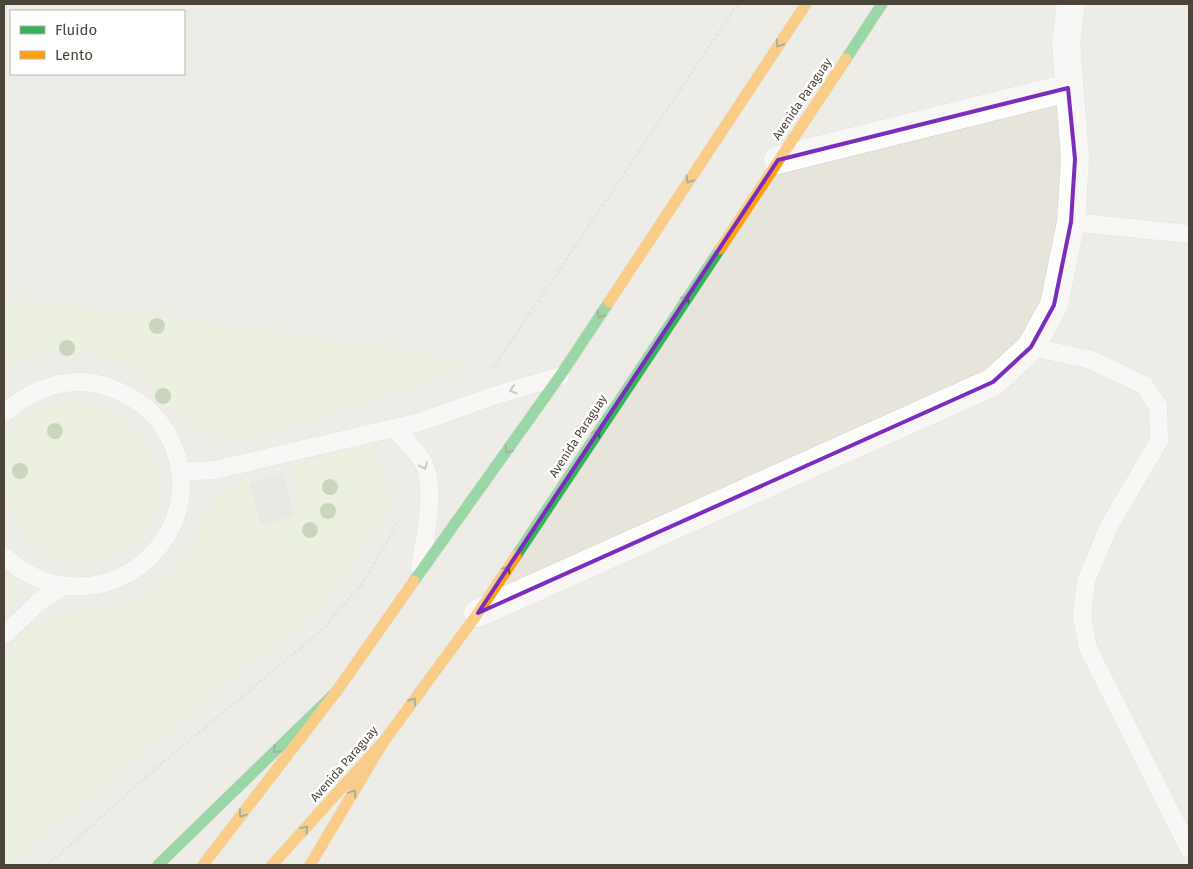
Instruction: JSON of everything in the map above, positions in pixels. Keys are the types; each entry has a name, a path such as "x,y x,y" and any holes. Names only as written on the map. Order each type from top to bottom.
{"main road":[{"path":"203,865 336,692 560,376 806,4"},
{"name":"Avenida Paraguay","path":"272,865 384,740 478,613 882,4"},
{"path":"158,865 336,692"},
{"path":"310,865 384,740"}],"street":[{"path":"478,613 993,382 1031,347 1054,304 1071,222 1075,159 1068,88 1066,42 1071,4"},
{"path":"778,160 1068,88"}],"lane":[{"path":"1071,222 1189,234"},
{"path":"1031,347 1091,360 1144,385 1158,406 1159,441 1110,526 1086,581 1082,617 1088,648 1189,849"},
{"path":"181,472 215,470 420,422 560,376"},
{"path":"4,413 21,398 45,387 71,382 96,383 121,391 144,405 166,431 174,446 181,472 181,495 176,518 165,539 150,558 132,572 110,582 87,586 64,586 41,580 21,570 4,556"},
{"path":"394,428 424,464 430,484 418,576"},
{"path":"4,635 40,601 64,586"}],"path":[{"path":"467,406 738,4"},
{"path":"48,865 142,780 321,631 362,584 402,515"}],"highlighted area":[{"path":"1068,88 1075,159 1071,222 1054,305 1031,347 993,382 478,613 778,160"}],"shaded area":[{"path":"4,4 1189,4 1189,865 4,865"}],"green space":[{"path":"4,300 113,310 397,350 462,362 448,375 284,429 238,440 192,429 156,388 136,370 113,360 85,352 58,351 4,362"},
{"path":"78,401 108,411 127,426 147,446 160,484 155,519 137,544 102,563 57,560 25,536 4,496 4,446 9,430 34,408"},
{"path":"373,443 391,508 316,614 262,654 85,799 11,865 4,865 4,660 23,634 46,620 68,613 120,605 149,593 173,573 194,542 205,514 216,499 227,490 249,478 262,524 302,512 290,467"},
{"path":"4,578 25,593 4,608"}],"building":[{"path":"282,474 294,515 262,525 250,484"}],"traffic: fast":[{"path":"846,59 882,4"},
{"path":"516,556 720,249"},
{"path":"414,581 560,376 609,302"},
{"path":"158,865 336,692"}],"traffic: slow":[{"path":"609,302 806,4"},
{"path":"720,249 846,59"},
{"path":"272,865 384,741 478,613 516,556"},
{"path":"203,865 336,692 414,581"},
{"path":"310,865 384,741"}]}
